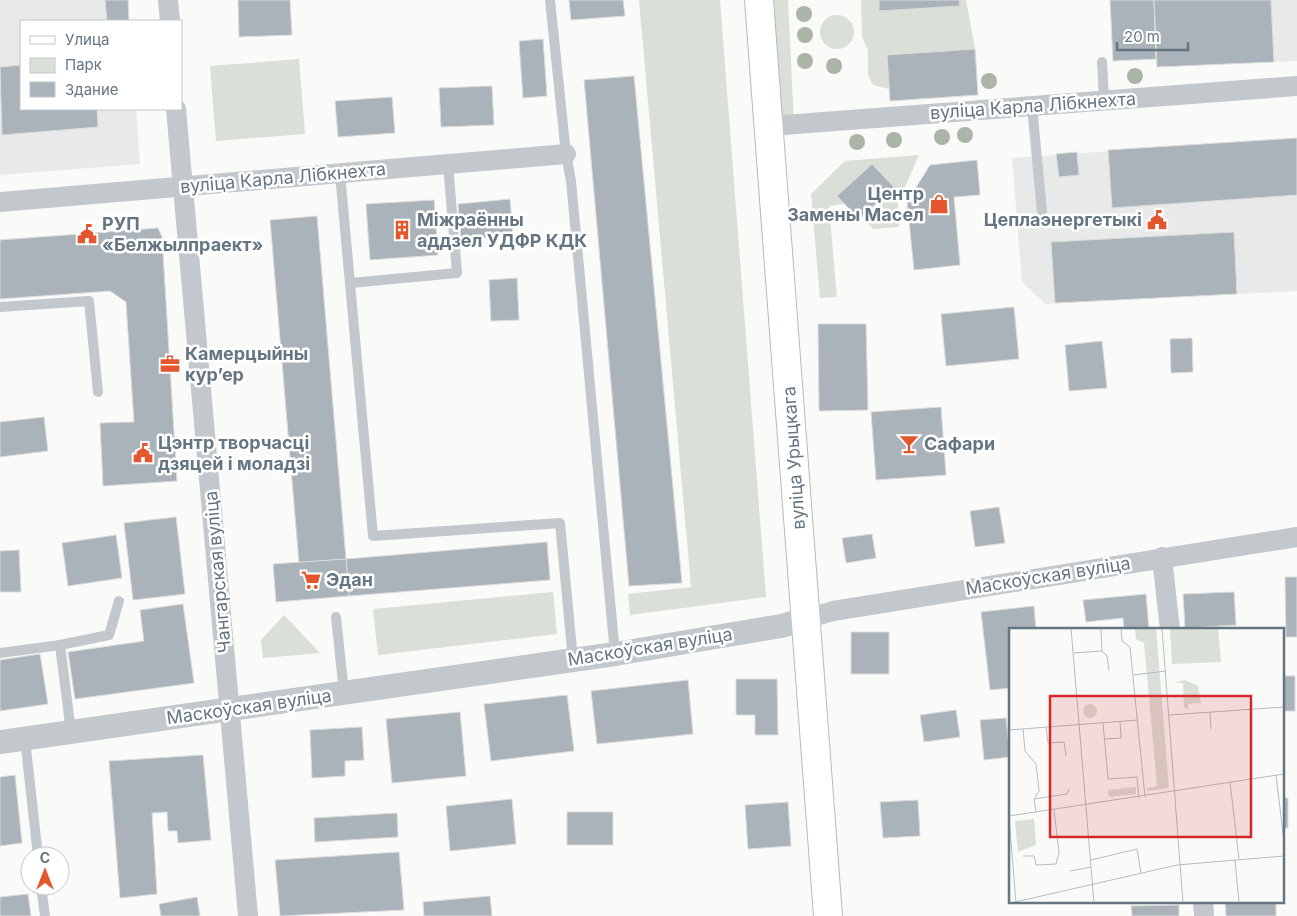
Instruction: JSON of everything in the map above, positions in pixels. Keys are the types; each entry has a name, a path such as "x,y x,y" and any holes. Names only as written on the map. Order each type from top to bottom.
{"main road":[{"name":"вуліца Урыцкага","path":"759,0 770,126 828,916"}],"street":[{"path":"168,0 170,20"},
{"name":"вуліца Карла Лібкнехта","path":"770,126 1297,86"},
{"name":"Чангарская вуліца","path":"176,110 248,916"},
{"name":"вуліца Карла Лібкнехта","path":"0,202 566,154"},
{"name":"Маскоўская вуліца","path":"0,742 615,654 781,626 834,611 1162,557 1297,537"},
{"path":"1162,557 1170,628"}],"lane":[{"path":"550,0 572,200 615,654"},
{"path":"1102,62 1104,100"},
{"path":"1032,106 1042,212"},
{"path":"350,283 458,273 448,164"},
{"path":"340,174 373,536 560,522 573,660"},
{"path":"0,307 89,301 98,392"},
{"path":"0,653 60,645 109,635 119,601"},
{"path":"336,617 344,693"},
{"path":"60,645 71,732"},
{"path":"25,738 37,846"},
{"path":"42,896 44,916"}],"shaded area":[{"path":"0,0 128,0 129,20 20,20 20,110 136,110 140,164 0,175"},
{"path":"1154,0 1297,0 1297,61 1157,67"},
{"name":"Цеплаэнергетыкі","path":"1297,138 1297,291 1045,304 1022,282 1012,158"}],"green space":[{"path":"639,0 720,0 766,597 630,615 628,594 691,587"},
{"path":"759,0 788,0 794,124 770,126"},
{"path":"861,0 966,0 975,49 887,55 889,89 873,85 868,75 868,50 862,37"},
{"path":"837,15 844,16 849,20 853,25 853,39 849,44 844,48 837,49 830,48 825,44 821,39 820,32 821,25 825,20 830,16"},
{"path":"299,59 305,134 216,141 210,66"},
{"path":"919,155 898,203 899,227 873,229 862,216 893,187 872,164 838,196 845,204 829,206 837,297 820,298 811,194 845,161"},
{"path":"553,592 557,634 378,655 373,609"},
{"path":"284,615 320,653 263,658 261,640"}],"building":[{"path":"105,0 128,0 129,20 107,20"},
{"path":"238,0 290,0 292,35 239,37"},
{"path":"569,0 623,0 625,16 571,20"},
{"path":"879,0 959,0 960,6 879,11"},
{"path":"1110,0 1154,0 1156,59 1113,61"},
{"path":"1154,0 1271,0 1274,62 1157,67"},
{"path":"543,39 547,96 523,98 519,41"},
{"path":"975,49 978,95 890,101 887,55"},
{"path":"20,65 20,110 97,110 98,127 2,135 0,67"},
{"path":"634,76 682,583 629,586 584,80"},
{"path":"492,86 494,125 441,127 439,88"},
{"path":"392,97 395,133 338,137 335,101"},
{"path":"1297,138 1297,195 1112,208 1108,150"},
{"path":"1077,152 1079,175 1059,177 1056,154"},
{"path":"977,160 980,195 954,197 960,265 914,270 907,202 930,165"},
{"path":"872,164 894,187 859,219 837,196"},
{"path":"510,199 513,235 461,240 458,204"},
{"name":"Міжраённы аддзел УДФР КДК","path":"434,200 438,255 370,260 366,204"},
{"path":"317,216 346,559 299,563 270,220"},
{"path":"158,228 162,237 177,481 103,486 100,423 134,422 126,302 110,291 0,299 0,240"},
{"path":"1234,232 1237,294 1055,303 1051,242"},
{"path":"517,278 519,320 491,321 489,280"},
{"path":"1014,307 1019,359 946,366 941,314"},
{"path":"818,324 866,324 868,410 819,411"},
{"path":"1192,338 1193,372 1171,373 1170,339"},
{"path":"1102,341 1107,388 1069,391 1065,345"},
{"name":"Сафари","path":"941,407 946,475 876,480 871,412"},
{"path":"44,417 48,451 0,457 0,422"},
{"path":"999,507 1005,543 975,547 970,511"},
{"path":"176,517 185,594 133,600 124,523"},
{"path":"872,534 876,558 846,563 842,538"},
{"path":"116,535 122,578 68,586 62,543"},
{"path":"547,542 550,580 349,596 346,559"},
{"path":"19,550 21,592 0,592 0,551"},
{"name":"Эдан","path":"346,559 349,596 276,602 273,564"},
{"path":"1285,577 1297,577 1297,637 1286,637"},
{"path":"1234,592 1236,625 1185,628 1183,594"},
{"path":"1146,594 1149,628 1124,628 1123,618 1086,622 1083,600"},
{"path":"183,604 194,683 75,699 68,652 144,641 140,610"},
{"path":"1034,606 1036,628 1009,628 1009,688 990,690 981,612"},
{"path":"851,632 889,632 889,674 851,674"},
{"path":"40,654 48,704 0,711 0,660"},
{"path":"1284,676 1295,676 1295,711 1284,711"},
{"path":"736,679 777,679 778,735 755,735 755,715 736,715"},
{"path":"688,680 693,734 597,744 591,691"},
{"path":"567,695 574,751 491,761 484,704"},
{"path":"956,710 960,737 924,742 920,715"},
{"path":"460,712 466,776 392,783 386,719"},
{"path":"1006,718 1009,757 984,760 980,720"},
{"path":"362,727 364,760 345,761 345,776 312,778 310,730"},
{"path":"203,755 211,840 178,843 177,831 168,831 167,812 152,813 157,894 120,898 109,761"},
{"path":"15,775 22,843 0,846 0,777"},
{"path":"1284,798 1288,798 1288,828 1284,828"},
{"path":"512,799 516,844 450,851 446,806"},
{"path":"918,800 920,836 883,838 880,802"},
{"path":"788,802 791,846 748,849 745,805"},
{"path":"567,812 613,812 613,845 567,845"},
{"path":"397,813 398,837 315,842 314,818"},
{"path":"399,852 404,910 280,916 275,860"},
{"path":"28,896 31,916 0,916 0,897"},
{"path":"490,896 492,916 424,916 423,902"},
{"path":"197,897 200,916 161,916 159,904"},
{"path":"1225,904 1276,904 1276,916 1226,916"},
{"path":"1179,905 1179,916 1132,916 1131,906"}],"place":[{"name":"Центр Замены Масел","path":"939,204"},
{"name":"Цеплаэнергетыкі","path":"1157,220"},
{"name":"Міжраённы аддзел УДФР КДК","path":"402,230"},
{"name":"РУП «Белжылпраект»","path":"87,234"},
{"name":"Камерцыйны курʼер","path":"170,364"},
{"name":"Сафари","path":"909,444"},
{"name":"Цэнтр творчасці дзяцей і моладзі","path":"143,453"},
{"name":"Эдан","path":"311,580"}]}
